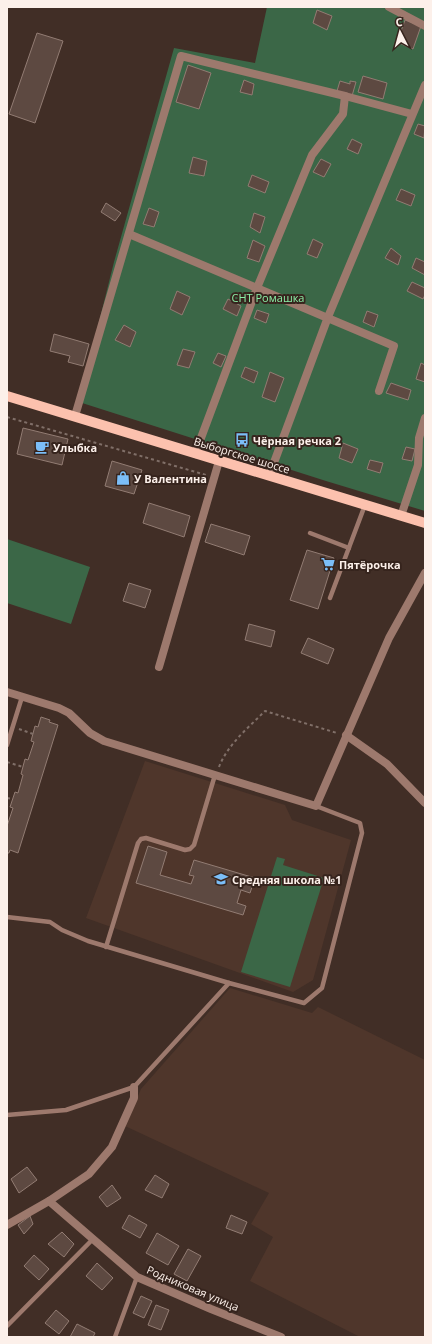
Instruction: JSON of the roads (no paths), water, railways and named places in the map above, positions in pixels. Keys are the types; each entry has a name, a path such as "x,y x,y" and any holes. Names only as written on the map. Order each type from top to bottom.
{"main road":[{"name":"Выборгское шоссе","path":"7,396 425,523"}],"street":[{"path":"389,7 425,26"},
{"path":"75,416 181,56 412,114"},
{"path":"269,476 328,317 425,85"},
{"path":"195,454 257,288 312,155 343,114 345,96"},
{"path":"129,234 394,346 379,391"},
{"path":"402,516 418,465 420,438 425,418"},
{"path":"159,668 219,461"},
{"path":"7,692 59,708 69,713 90,733 104,741 316,806 389,638 425,573"},
{"path":"346,735 387,764 425,803"},
{"path":"7,1225 49,1201 89,1174 112,1147 134,1098 134,1088"},
{"name":"Родниковая улица","path":"49,1201 137,1277 281,1337"}],"lane":[{"path":"330,598 365,505"},
{"path":"310,533 349,548"},
{"path":"7,745 22,697"},
{"path":"106,947 138,843 141,839 146,838 185,850 194,846 215,775"},
{"path":"7,918 50,922 62,930 106,947 304,1003 322,988 362,833 360,823 316,806"},
{"path":"7,1115 66,1110 134,1088 229,983"},
{"path":"7,1326 93,1239"},
{"path":"115,1337 137,1277"}],"place":[{"name":"Чёрная речка 2","path":"242,440"},
{"name":"Улыбка","path":"42,447"},
{"name":"У Валентина","path":"123,478"},
{"name":"Пятёрочка","path":"328,564"},
{"name":"Средняя школа №1","path":"221,879"}],"park label":[{"name":"СНТ Ромашка","path":"268,297"}]}
